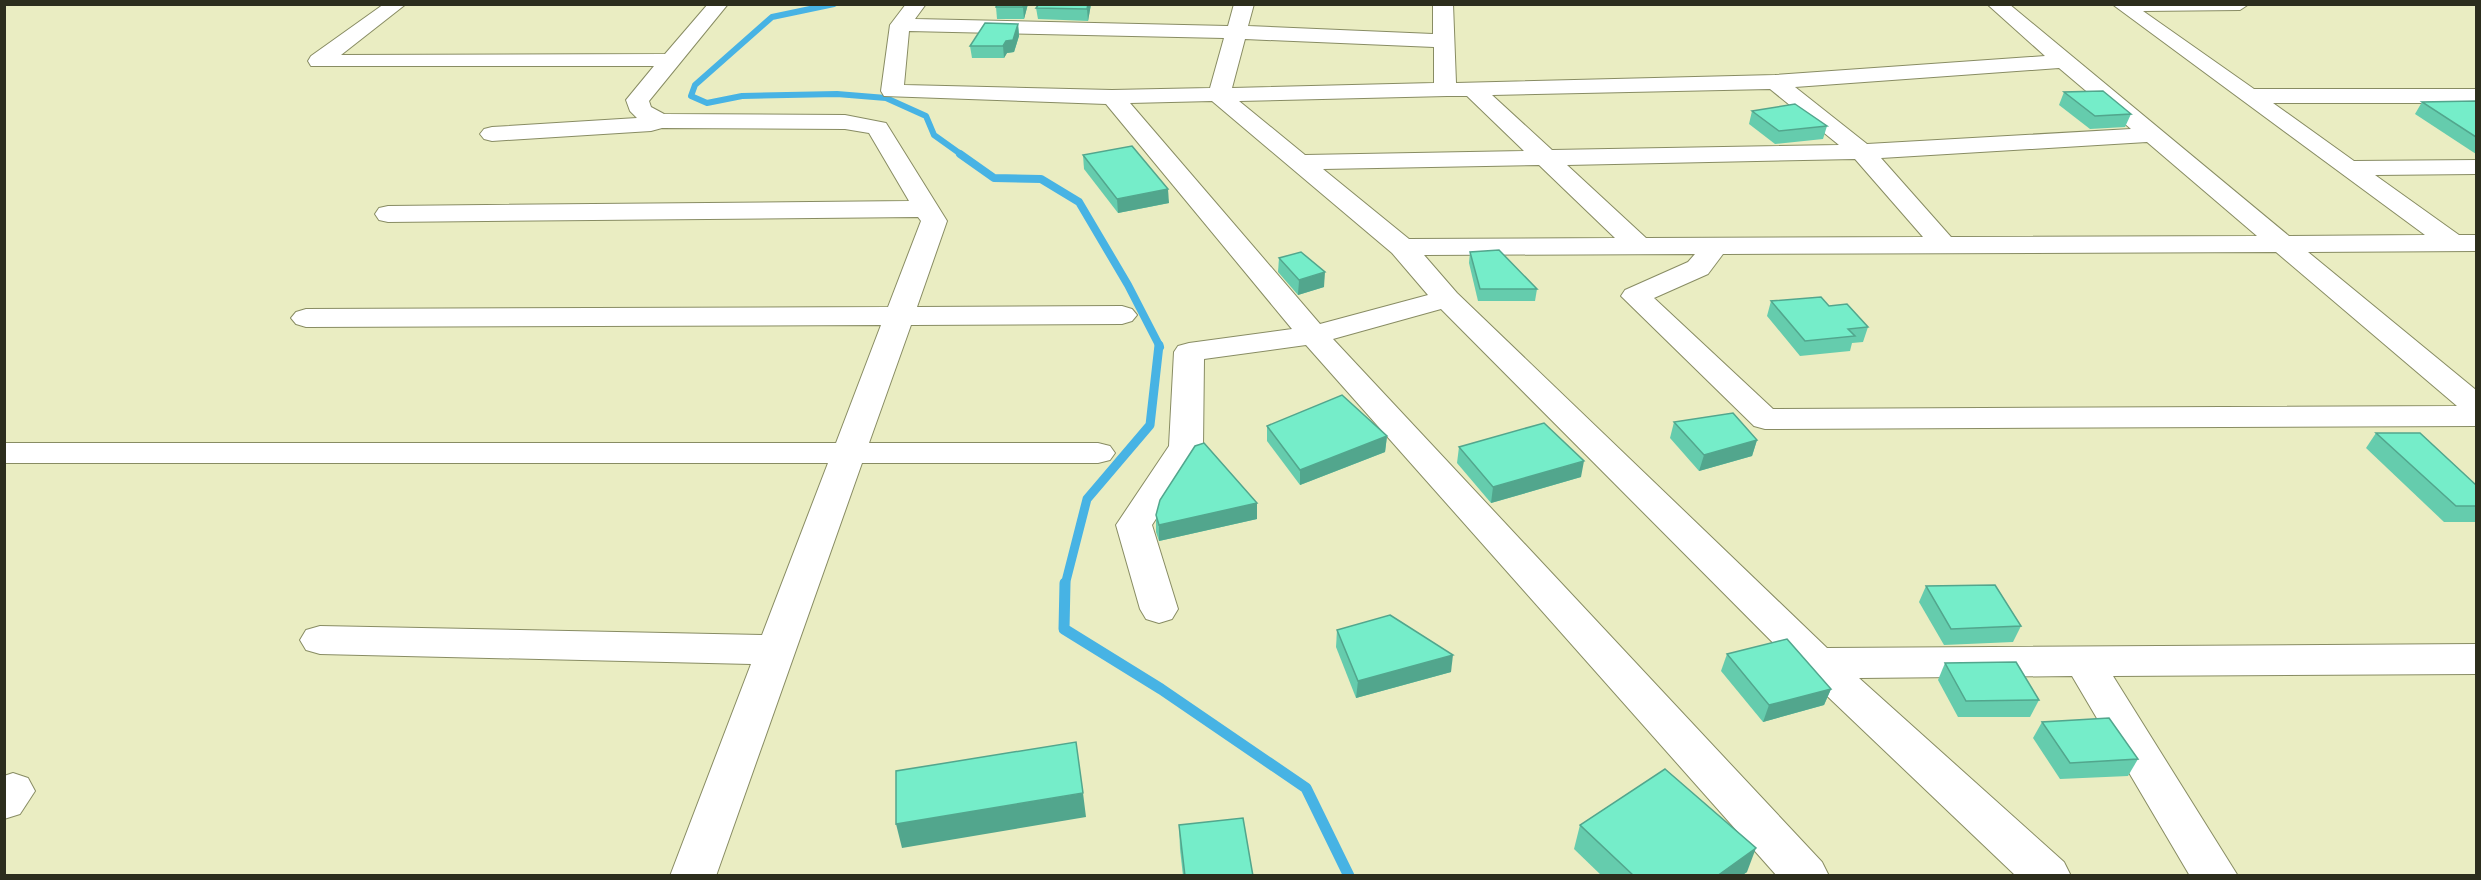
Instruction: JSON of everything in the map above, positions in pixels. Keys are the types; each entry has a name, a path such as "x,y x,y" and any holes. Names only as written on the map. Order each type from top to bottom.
{"street":[{"path":"397,4 319,61 671,60"},
{"path":"660,121 641,111 637,100 719,4"},
{"path":"918,4 900,25 892,91 1112,97 1219,96 1775,82 2064,61"},
{"path":"1219,96 1244,4"},
{"path":"1443,4 1445,90"},
{"path":"1996,4 2476,406"},
{"path":"2122,5 2240,4"},
{"path":"2122,5 2349,168 2465,243"},
{"path":"900,25 1236,32 1444,41"},
{"path":"1775,82 1862,152 1944,245"},
{"path":"1473,89 1639,246"},
{"path":"1219,96 1402,247 1447,299 1817,663 2048,876"},
{"path":"2250,96 2476,96"},
{"path":"1112,97 1313,335 1806,876"},
{"path":"492,134 651,124 660,121 845,122 878,128 934,221 693,876"},
{"path":"1300,162 1862,152 2153,135"},
{"path":"2349,168 2476,167"},
{"path":"387,214 927,209"},
{"path":"1402,247 2465,243"},
{"path":"1715,246 1698,268 1635,296 1765,419 2476,416"},
{"path":"1159,609 1134,525 1186,446 1189,352 1313,335 1447,299"},
{"path":"306,318 1122,315"},
{"path":"4,453 1098,453"},
{"path":"320,640 776,650"},
{"path":"1817,663 2476,659"},
{"path":"2083,661 2215,876"},
{"path":"4,791 12,792 4,801"}],"building":[{"path":"997,4 1023,4 1023,7 996,7"},
{"path":"1039,4 1088,4 1087,9 1036,8"},
{"path":"985,23 1018,24 1013,40 1006,41 1003,46 970,46"},
{"path":"2103,91 2131,114 2095,116 2064,92"},
{"path":"2476,101 2476,137 2422,102"},
{"path":"1795,104 1827,126 1779,131 1752,111"},
{"path":"1132,146 1168,189 1117,199 1083,155"},
{"path":"1499,250 1537,289 1480,289 1470,252"},
{"path":"1301,252 1325,272 1299,280 1279,258"},
{"path":"1821,297 1829,306 1847,304 1868,327 1848,329 1855,336 1805,341 1771,301"},
{"path":"1342,395 1387,436 1300,470 1267,426"},
{"path":"1733,413 1757,440 1704,455 1674,422"},
{"path":"1544,423 1584,461 1493,487 1459,447"},
{"path":"2376,433 2420,433 2476,485 2476,506 2456,506"},
{"path":"1204,443 1257,503 1159,525 1156,515 1160,500 1195,446"},
{"path":"1995,585 2021,626 1951,629 1926,586"},
{"path":"1390,615 1453,655 1358,681 1337,630"},
{"path":"1787,639 1831,689 1769,705 1727,654"},
{"path":"2016,662 2039,700 1966,701 1945,663"},
{"path":"2109,718 2138,759 2070,763 2042,722"},
{"path":"1076,742 1083,793 896,824 896,771"},
{"path":"1665,769 1756,848 1717,876 1634,876 1580,825"},
{"path":"1243,818 1253,876 1185,876 1179,825"}],"waterway":[{"path":"834,4 772,17 695,85 691,96 707,103 742,96 837,94 886,98 926,116 934,135 962,155"},
{"path":"960,154 994,178 1041,179 1079,202 1128,285 1159,345"},
{"path":"1065,585 1087,499 1150,425 1159,345"},
{"path":"1065,583 1064,629 1161,689 1306,788 1349,876"}]}
